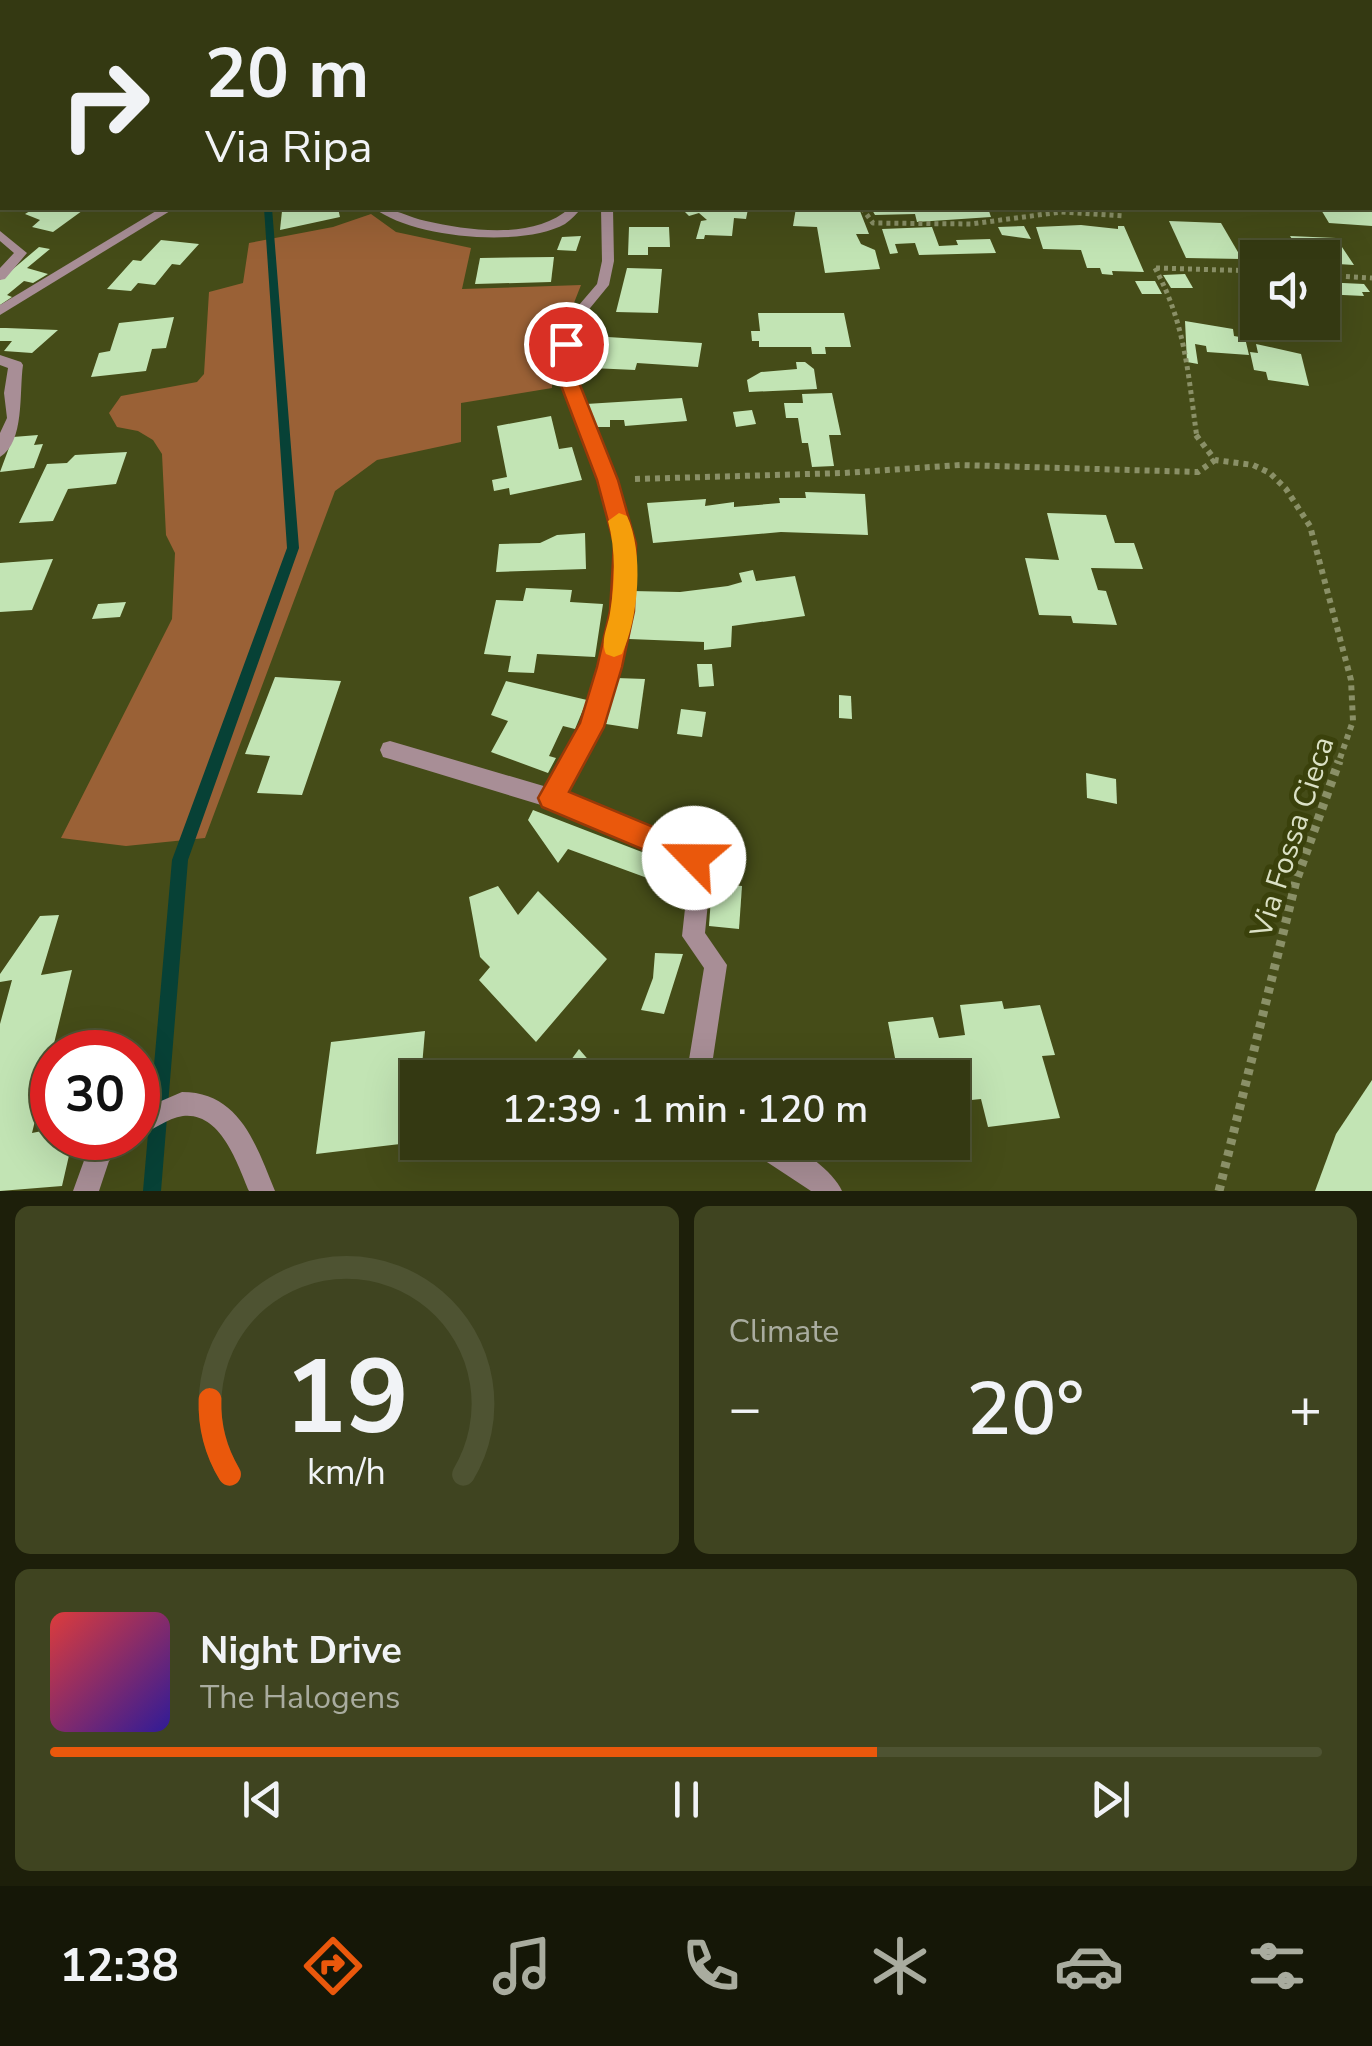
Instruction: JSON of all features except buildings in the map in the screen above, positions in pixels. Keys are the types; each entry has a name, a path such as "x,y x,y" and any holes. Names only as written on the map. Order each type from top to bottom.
{"street":[{"path":"0,312 166,210"},
{"path":"383,210 397,220 480,232 523,230 555,223 575,210"},
{"path":"552,798 592,727 622,611 625,544 607,480 566,375 566,344 580,312 603,286 608,261 607,210"},
{"path":"0,235 21,253 0,276"},
{"path":"0,360 16,365 11,393 14,418 0,450"},
{"path":"390,750 552,798 694,858 700,872 694,936 716,965 701,1060"},
{"path":"160,1114 182,1104 199,1105 228,1120 262,1191"},
{"path":"86,1191 97,1160"},
{"path":"788,1160 829,1191"}],"path":[{"path":"863,210 873,223 911,224 971,224 1061,212 1125,216"},
{"path":"607,480 844,473 960,464 1198,472 1215,460 1197,440 1183,339 1174,303 1155,268 1240,271"},
{"path":"1340,276 1372,278"},
{"name":"Via Fossa Cieca","path":"1215,460 1253,465 1270,473 1286,488 1310,526 1350,680 1353,721 1296,881 1218,1191"}],"shaded area":[{"path":"371,214 396,232 471,248 462,289 581,285 552,359 552,388 461,403 461,442 377,460 335,491 205,838 126,846 61,838 172,619 175,553 166,535 162,454 153,440 138,431 117,427 109,413 121,396 197,382 204,374 209,292 243,283 249,243 333,227"}],"waterway":[{"path":"152,1191 180,860 293,548 268,210"}],"slow traffic":[{"path":"614,646 622,611 625,544 619,521"}],"route":[{"path":"566,344 566,375 607,480 625,544 622,611 610,667 592,727 552,798 694,858"}]}
